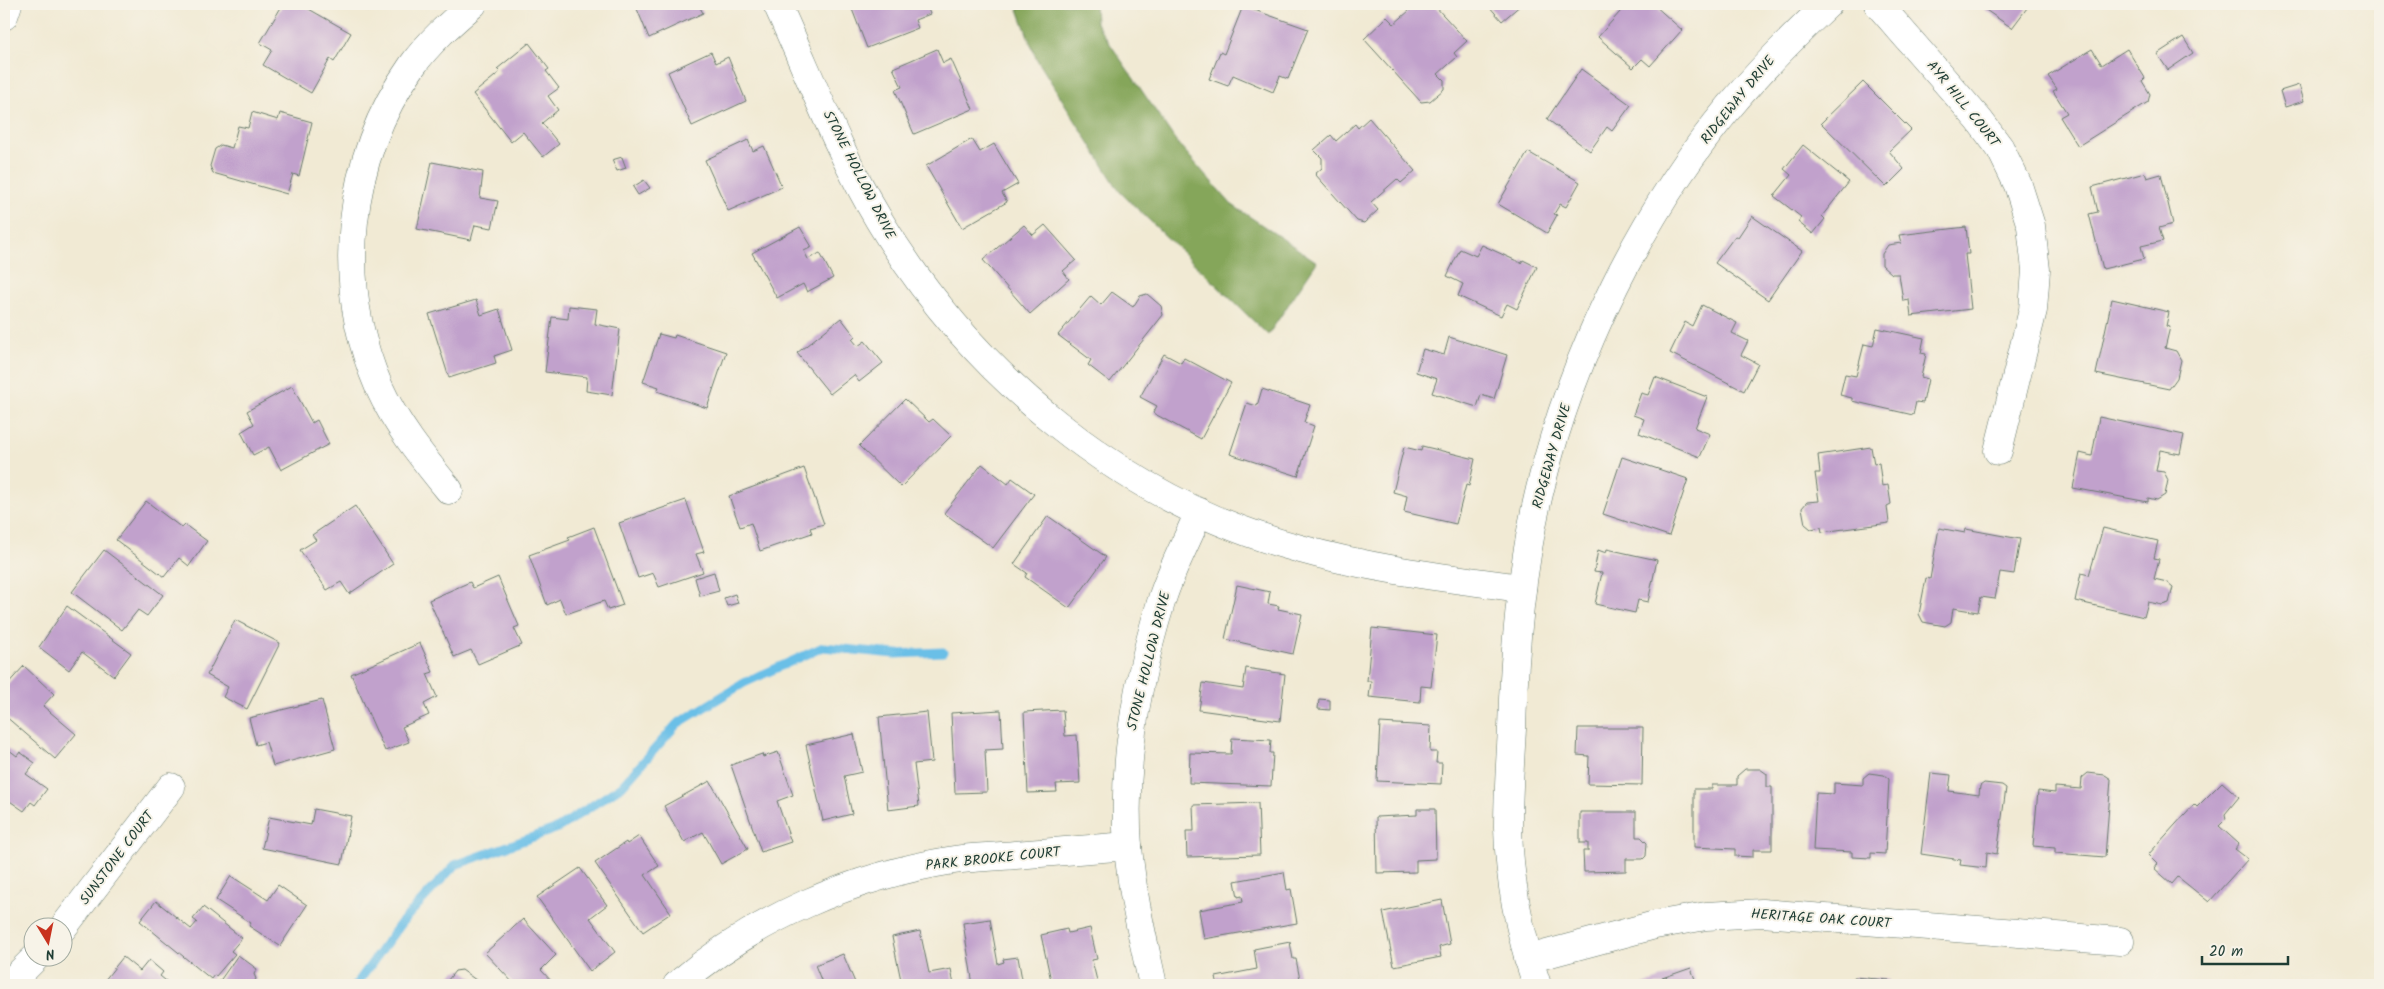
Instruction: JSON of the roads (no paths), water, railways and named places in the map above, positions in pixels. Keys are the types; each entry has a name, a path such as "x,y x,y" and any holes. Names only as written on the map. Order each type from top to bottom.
{"street":[{"path":"4,16 8,4"},
{"path":"449,490 400,426 380,387 362,339 353,289 352,239 357,194 367,156 386,109 412,66 441,32 473,4"},
{"name":"STONE HOLLOW DRIVE","path":"777,4 843,151 878,219 912,272 959,331 1012,386 1070,434 1133,476 1199,512 1294,548 1374,567 1522,588"},
{"name":"RIDGEWAY DRIVE","path":"1537,985 1528,959 1513,887 1508,828 1514,664 1522,588 1540,489 1563,413 1594,330 1632,252 1677,179 1729,107 1777,53 1828,4"},
{"name":"AYR HILL COURT","path":"1878,4 2000,148 2018,184 2031,226 2036,270 2032,310 1998,451"},
{"name":"STONE HOLLOW DRIVE","path":"1153,985 1136,904 1128,846 1127,780 1132,718 1162,598 1199,512"},
{"name":"SUNSTONE COURT","path":"72,916 171,787"},
{"name":"PARK BROOKE COURT","path":"677,985 734,943 789,911 849,886 901,870 956,860 1128,846"},
{"name":"HERITAGE OAK COURT","path":"1528,959 1655,926 1706,916 1762,913 2120,942"},
{"path":"8,985 27,966"}],"waterway":[{"path":"356,985 401,923 455,865 558,828 622,786 677,724 744,683 823,647 895,654 943,652"}]}
